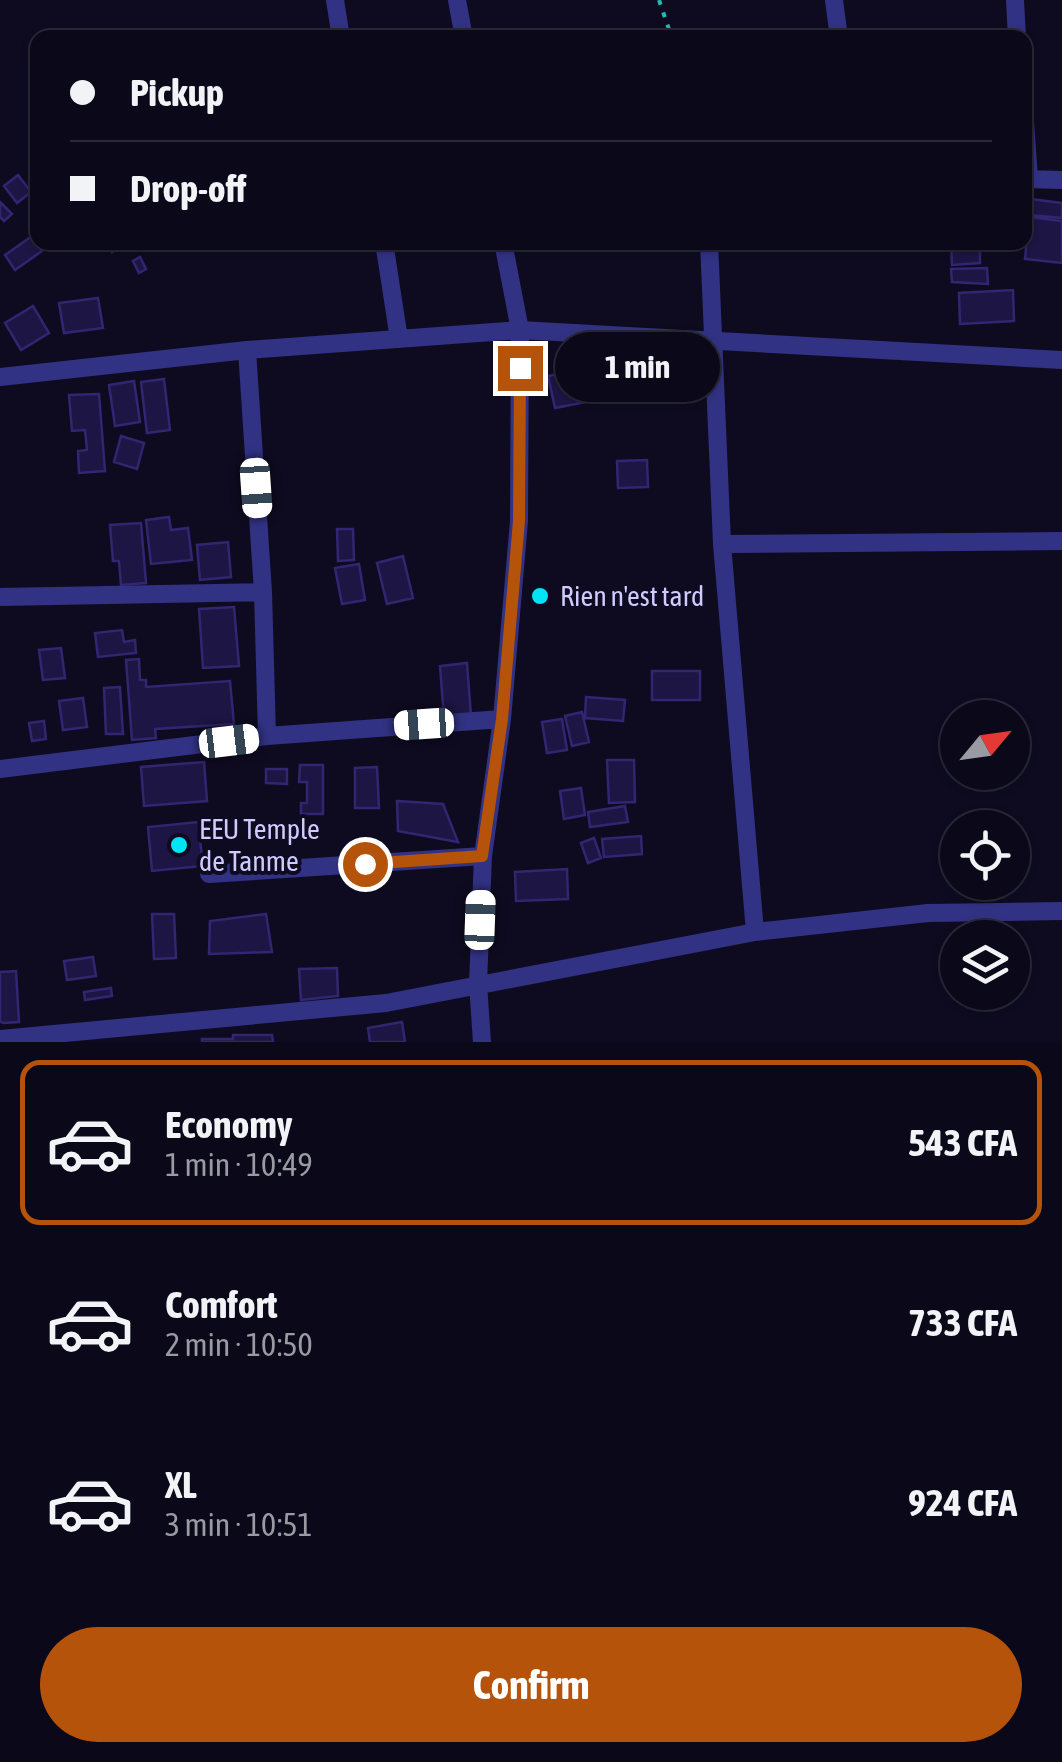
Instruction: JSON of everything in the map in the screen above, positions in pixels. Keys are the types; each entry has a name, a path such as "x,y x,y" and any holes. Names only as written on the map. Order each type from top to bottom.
{"street":[{"path":"335,0 339,30"},
{"path":"457,0 463,30"},
{"path":"834,0 838,30"},
{"path":"1015,0 1017,30"},
{"path":"1032,179 1062,180"},
{"path":"385,250 398,339"},
{"path":"482,1042 478,984 482,856 502,719 519,521 520,330 505,250"},
{"path":"709,250 722,544 755,932"},
{"path":"0,378 246,350 520,330 1062,360"},
{"path":"246,350 267,736"},
{"path":"722,544 1062,541"},
{"path":"0,597 262,592"},
{"path":"0,769 267,736 502,719"},
{"path":"208,874 482,856"},
{"path":"0,1039 386,1002 755,932 928,913 1062,911"}],"path":[{"path":"659,0 669,30"}],"building":[{"path":"18,175 30,193 17,203 4,186"},
{"path":"1032,199 1062,203 1062,218 1032,215"},
{"path":"0,202 12,214 4,221 0,217"},
{"path":"1032,217 1062,221 1062,263 1025,259 1026,250 1032,250"},
{"path":"30,237 30,250 42,251 15,270 5,255"},
{"path":"951,250 980,250 980,263 952,265"},
{"path":"140,257 146,269 139,273 133,261"},
{"path":"987,268 988,284 952,282 951,269"},
{"path":"1013,290 1014,321 960,324 959,293"},
{"path":"98,298 103,328 64,333 59,303"},
{"path":"33,306 49,333 21,350 5,323"},
{"path":"615,363 622,395 555,408 548,376"},
{"path":"164,379 170,430 147,433 141,382"},
{"path":"134,381 140,422 115,426 109,385"},
{"path":"99,394 105,471 79,473 78,451 87,450 85,430 72,431 69,395"},
{"path":"121,436 144,443 137,469 114,462"},
{"path":"647,460 648,487 618,488 617,461"},
{"path":"169,517 171,530 188,528 192,560 151,564 146,520"},
{"path":"141,523 146,583 121,585 119,561 113,561 110,525"},
{"path":"337,529 353,529 354,560 338,561"},
{"path":"228,542 231,577 200,580 197,545"},
{"path":"403,556 413,598 387,604 377,563"},
{"path":"359,564 365,600 342,604 335,568"},
{"path":"234,607 239,666 203,668 199,609"},
{"path":"122,630 124,642 135,640 136,653 98,657 95,633"},
{"path":"61,648 65,678 43,680 39,650"},
{"path":"139,659 140,680 146,680 146,687 230,681 234,724 155,729 156,738 132,740 126,660"},
{"path":"467,663 471,716 444,718 440,666"},
{"path":"652,671 700,671 700,700 652,700"},
{"path":"120,687 123,734 106,734 104,688"},
{"path":"586,697 625,700 623,721 585,718"},
{"path":"83,698 87,727 63,730 59,701"},
{"path":"582,712 589,742 572,746 565,716"},
{"path":"562,719 567,750 547,753 542,722"},
{"path":"44,721 46,739 32,741 29,723"},
{"path":"607,760 634,760 635,802 609,803"},
{"path":"204,762 207,801 144,806 141,767"},
{"path":"300,765 323,765 323,814 301,814 301,803 307,803 307,782 299,782"},
{"path":"377,767 379,808 355,808 355,768"},
{"path":"266,769 287,769 287,784 266,783"},
{"path":"581,788 585,815 564,819 560,791"},
{"path":"397,801 443,804 458,842 398,831"},
{"path":"625,806 628,822 590,827 588,812"},
{"path":"198,822 203,866 152,871 148,827"},
{"path":"641,836 642,854 604,857 602,839"},
{"path":"594,838 601,858 588,863 581,843"},
{"path":"567,869 568,899 516,901 515,872"},
{"path":"152,914 174,914 176,958 154,959"},
{"path":"266,914 272,952 209,954 210,921"},
{"path":"93,957 96,976 67,980 64,961"},
{"path":"337,968 338,996 301,1000 299,969"},
{"path":"16,971 19,1022 3,1023 0,972"},
{"path":"111,988 112,996 85,1000 84,992"},
{"path":"402,1022 405,1042 370,1042 368,1028"},
{"path":"233,1035 272,1035 273,1042 202,1042 233,1039"}],"place":[{"name":"Rien n'est tard","path":"540,596"},
{"name":"EEU Temple de Tanme","path":"179,845"}],"route":[{"path":"365,864 482,856 502,719 519,521 520,368"}]}
